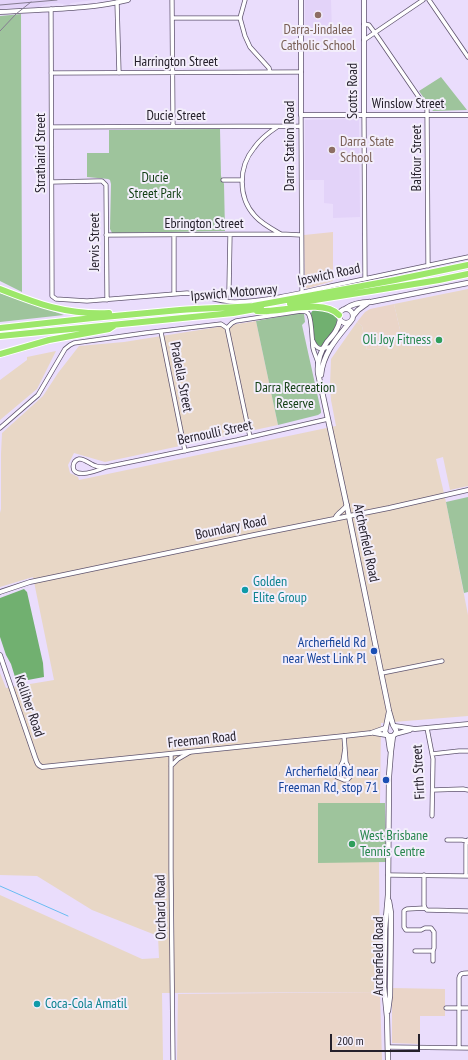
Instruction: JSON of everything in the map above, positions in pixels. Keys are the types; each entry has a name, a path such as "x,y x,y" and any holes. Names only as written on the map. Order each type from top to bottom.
{"highway":[{"name":"Ipswich Motorway","path":"0,328 142,313 202,308 253,306 468,265"},
{"name":"Ipswich Motorway","path":"0,336 251,311 468,274"},
{"path":"0,285 16,295"},
{"path":"0,289 44,306 72,311 103,313 137,311 142,313"},
{"path":"251,311 259,312 317,307 333,310 340,318"},
{"path":"0,354 49,340 109,329 116,324"}],"main road":[{"path":"371,302 358,310 350,322 344,322 340,318 341,311 362,302 371,302 468,283"},
{"path":"345,309 350,310 353,316"},
{"name":"Archerfield Road","path":"340,318 337,330 322,350 318,363 318,373 350,516 389,710 394,726"},
{"name":"Archerfield Road","path":"320,380 322,364 330,347 350,322"},
{"name":"Archerfield Road","path":"385,728 389,710"},
{"path":"389,725 394,726 396,730 391,735 385,732 385,728 389,725"},
{"name":"Archerfield Road","path":"388,1060 387,1017 384,987 385,929 388,894 389,776 391,735"}],"street":[{"path":"0,12 72,8 128,0"},
{"path":"172,0 173,126"},
{"path":"245,0 240,18 245,36 250,47 269,68 270,72"},
{"name":"Darra Station Road","path":"301,0 302,292"},
{"name":"Scotts Road","path":"364,0 365,279"},
{"path":"364,40 423,0"},
{"path":"429,0 468,57"},
{"path":"117,2 119,73"},
{"name":"Strathaird Street","path":"50,9 52,296"},
{"path":"173,18 240,18"},
{"name":"Balfour Street","path":"364,24 369,25 375,33 427,109 428,266"},
{"name":"Harrington Street","path":"51,73 301,72"},
{"name":"Winslow Street","path":"301,115 468,115"},
{"path":"263,126 266,135"},
{"name":"Ducie Street","path":"52,127 301,126"},
{"path":"277,127 266,135 253,148 248,157 242,180 245,199 255,216 268,227 281,234"},
{"path":"223,180 242,180"},
{"name":"Jervis Street","path":"52,182 98,181 106,185 107,300"},
{"path":"267,235 268,227"},
{"path":"174,235 174,294"},
{"path":"225,301 228,289 230,235"},
{"name":"Ebrington Street","path":"106,236 302,235"},
{"name":"Ipswich Road","path":"52,296 56,298 76,300 107,300 187,293 236,302 302,292 468,257"},
{"path":"227,328 236,321 301,311 305,312 309,315 313,340 312,347 318,363"},
{"path":"0,428 38,395 66,349 70,345 80,341 221,324 227,328 250,437"},
{"name":"Pradella Street","path":"161,332 184,451"},
{"path":"313,340 318,348 322,350 330,347"},
{"name":"Bernoulli Street","path":"106,467 97,466 81,459 76,460 73,467 74,471 83,473 328,419"},
{"name":"Boundary Road","path":"0,592 30,582 468,490"},
{"path":"335,519 337,514 347,505"},
{"name":"Kelliher Road","path":"0,655 37,764"},
{"path":"382,673 442,661"},
{"name":"Freeman Road","path":"37,764 42,767 47,767 371,733 391,735 415,729 468,724"},
{"name":"Freeman Road","path":"394,726 415,729"},
{"name":"Freeman Road","path":"371,733 385,728"},
{"name":"Firth Street","path":"428,728 432,754 432,816"},
{"path":"344,736 343,761 337,773 337,777 347,780 351,776 346,762 344,748"},
{"path":"432,754 468,751"},
{"path":"171,766 190,752"},
{"name":"Orchard Road","path":"172,754 173,1060"},
{"path":"433,790 468,790"},
{"path":"388,875 467,876 467,841 447,840"},
{"path":"424,875 425,908"},
{"path":"433,961 434,932 431,928 406,930 404,927 405,910 425,908 427,910 468,911"},
{"path":"414,951 433,951"},
{"path":"459,1048 460,977 462,974 468,974"},
{"path":"446,1008 468,1008"},
{"path":"388,1047 468,1048"}],"shaded area":[{"path":"0,0 94,0 71,3 69,5 58,3 38,7 0,9"},
{"name":"Darra-Jindalee Catholic School","path":"305,0 331,0 332,31 305,30"},
{"name":"Darra State School","path":"359,119 360,217 333,218 333,204 324,203 324,180 305,180 305,120"},
{"path":"333,232 333,281 305,289 304,235"},
{"path":"468,289 468,486 450,490 443,457 436,459 468,615 468,716 381,723 380,803 318,803 318,862 379,862 380,992 162,993 163,1060 0,1060 0,895 142,959 159,958 158,936 92,910 37,876 0,875 0,673 6,688 54,680 33,577 0,587 2,433 43,396 58,373 79,346 124,342 256,321 278,425 105,462 74,453 68,465 70,473 78,477 79,480 336,426 331,400 331,359 357,322 362,326 367,350 403,343 394,304"},
{"path":"394,304 403,343 367,350 362,326 357,322 365,312 370,309"},
{"path":"56,351 37,389 0,420 0,380 27,360 27,357"},
{"path":"392,988 445,989 445,1016 420,1016 420,1044 392,1043"},
{"path":"380,992 382,1060 177,1060 178,994"}],"green space":[{"path":"21,14 22,292 0,281 0,16"},
{"path":"441,77 467,110 433,111 419,91"},
{"name":"Ducie Street Park","path":"220,129 221,176 224,184 225,231 112,233 110,229 110,180 87,177 87,153 109,153 109,130"},
{"path":"0,293 64,315 0,322"},
{"path":"313,310 332,313 336,317 337,321 336,327 322,347 315,342 311,313"},
{"name":"Darra Recreation Reserve","path":"300,313 304,314 305,322 302,325 321,413 278,425 256,321"},
{"path":"468,497 468,592 464,593 446,502"},
{"path":"24,589 27,592 43,663 44,677 17,682 0,637 0,598"},
{"name":"West Brisbane Tennis Centre","path":"318,803 385,803 386,862 318,863"}],"waterway":[{"path":"0,886 68,916"}],"railway":[{"path":"0,5 57,0"},
{"path":"0,31 16,14 31,2"}],"place":[{"name":"Darra-Jindalee Catholic School","path":"318,15"},
{"name":"Darra State School","path":"332,150"},
{"name":"Oli Joy Fitness","path":"439,340"},
{"name":"Golden Elite Group","path":"245,590"},
{"name":"Archerfield Rd near West Link Pl","path":"374,651"},
{"name":"Archerfield Rd near Freeman Rd, stop 71","path":"386,780"},
{"name":"West Brisbane Tennis Centre","path":"352,844"},
{"name":"Coca-Cola Amatil","path":"37,1004"}]}
